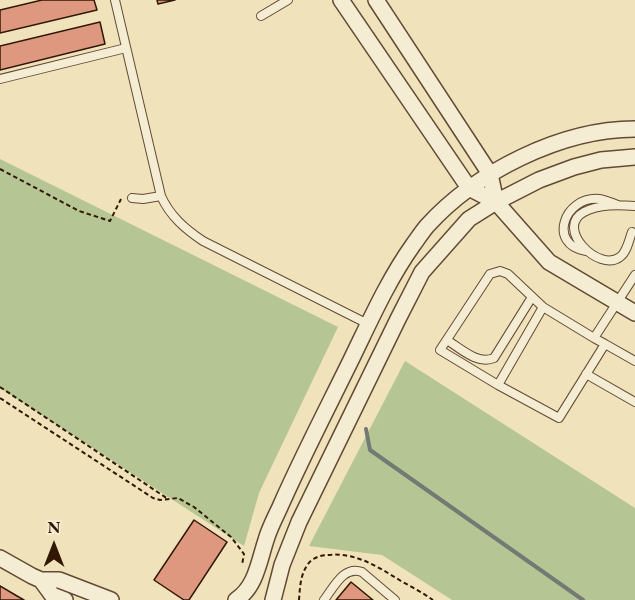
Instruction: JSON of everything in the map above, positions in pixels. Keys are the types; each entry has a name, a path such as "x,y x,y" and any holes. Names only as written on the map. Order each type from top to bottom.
{"street":[{"path":"341,0 469,188 496,202 549,262 635,313"},
{"path":"376,0 490,174 496,202"},
{"path":"237,600 249,588 255,576 266,538 368,324 398,266 426,227 469,188 527,155 566,140 595,133 635,129"},
{"path":"273,600 282,565 299,522 422,272 469,219 496,202 538,180 574,167 600,160 635,157"},
{"path":"0,558 41,580 59,580 111,600"},
{"path":"41,580 52,595 65,600"}],"lane":[{"path":"115,0 165,206 182,226 203,241 368,324"},
{"path":"261,16 288,0"},
{"path":"0,79 126,48"},
{"path":"132,198 161,196"},
{"path":"632,232 624,252 619,258 611,261 603,260 586,251 577,238 574,225 576,218 592,209 618,205 635,206"},
{"path":"605,344 559,418 440,350 490,274 500,271 508,274 543,308 605,344 635,362"},
{"path":"594,338 635,275"},
{"path":"447,340 480,360 487,361 494,358 532,297"},
{"path":"498,385 543,308"},
{"path":"586,374 635,402"},
{"path":"324,600 342,576 356,570 362,572 395,600"}],"path":[{"path":"0,169 79,211 110,221 123,194"},
{"path":"0,387 168,499"},
{"path":"0,398 153,498 178,498 194,507 231,537 244,554 241,570"}],"green space":[{"path":"0,159 338,327 259,493 244,546 0,388"},
{"path":"405,361 635,508 635,600 452,600 382,555 309,546"}],"building":[{"path":"42,0 94,0 97,10 0,33 0,10"},
{"path":"157,0 175,0 158,4"},
{"path":"100,22 105,44 0,70 0,46"},
{"path":"194,520 227,542 189,600 184,600 154,580"},
{"path":"351,582 373,600 336,600"},
{"path":"0,586 17,596 24,600 0,600"}],"waterway":[{"path":"366,429 370,450 583,600"}]}
